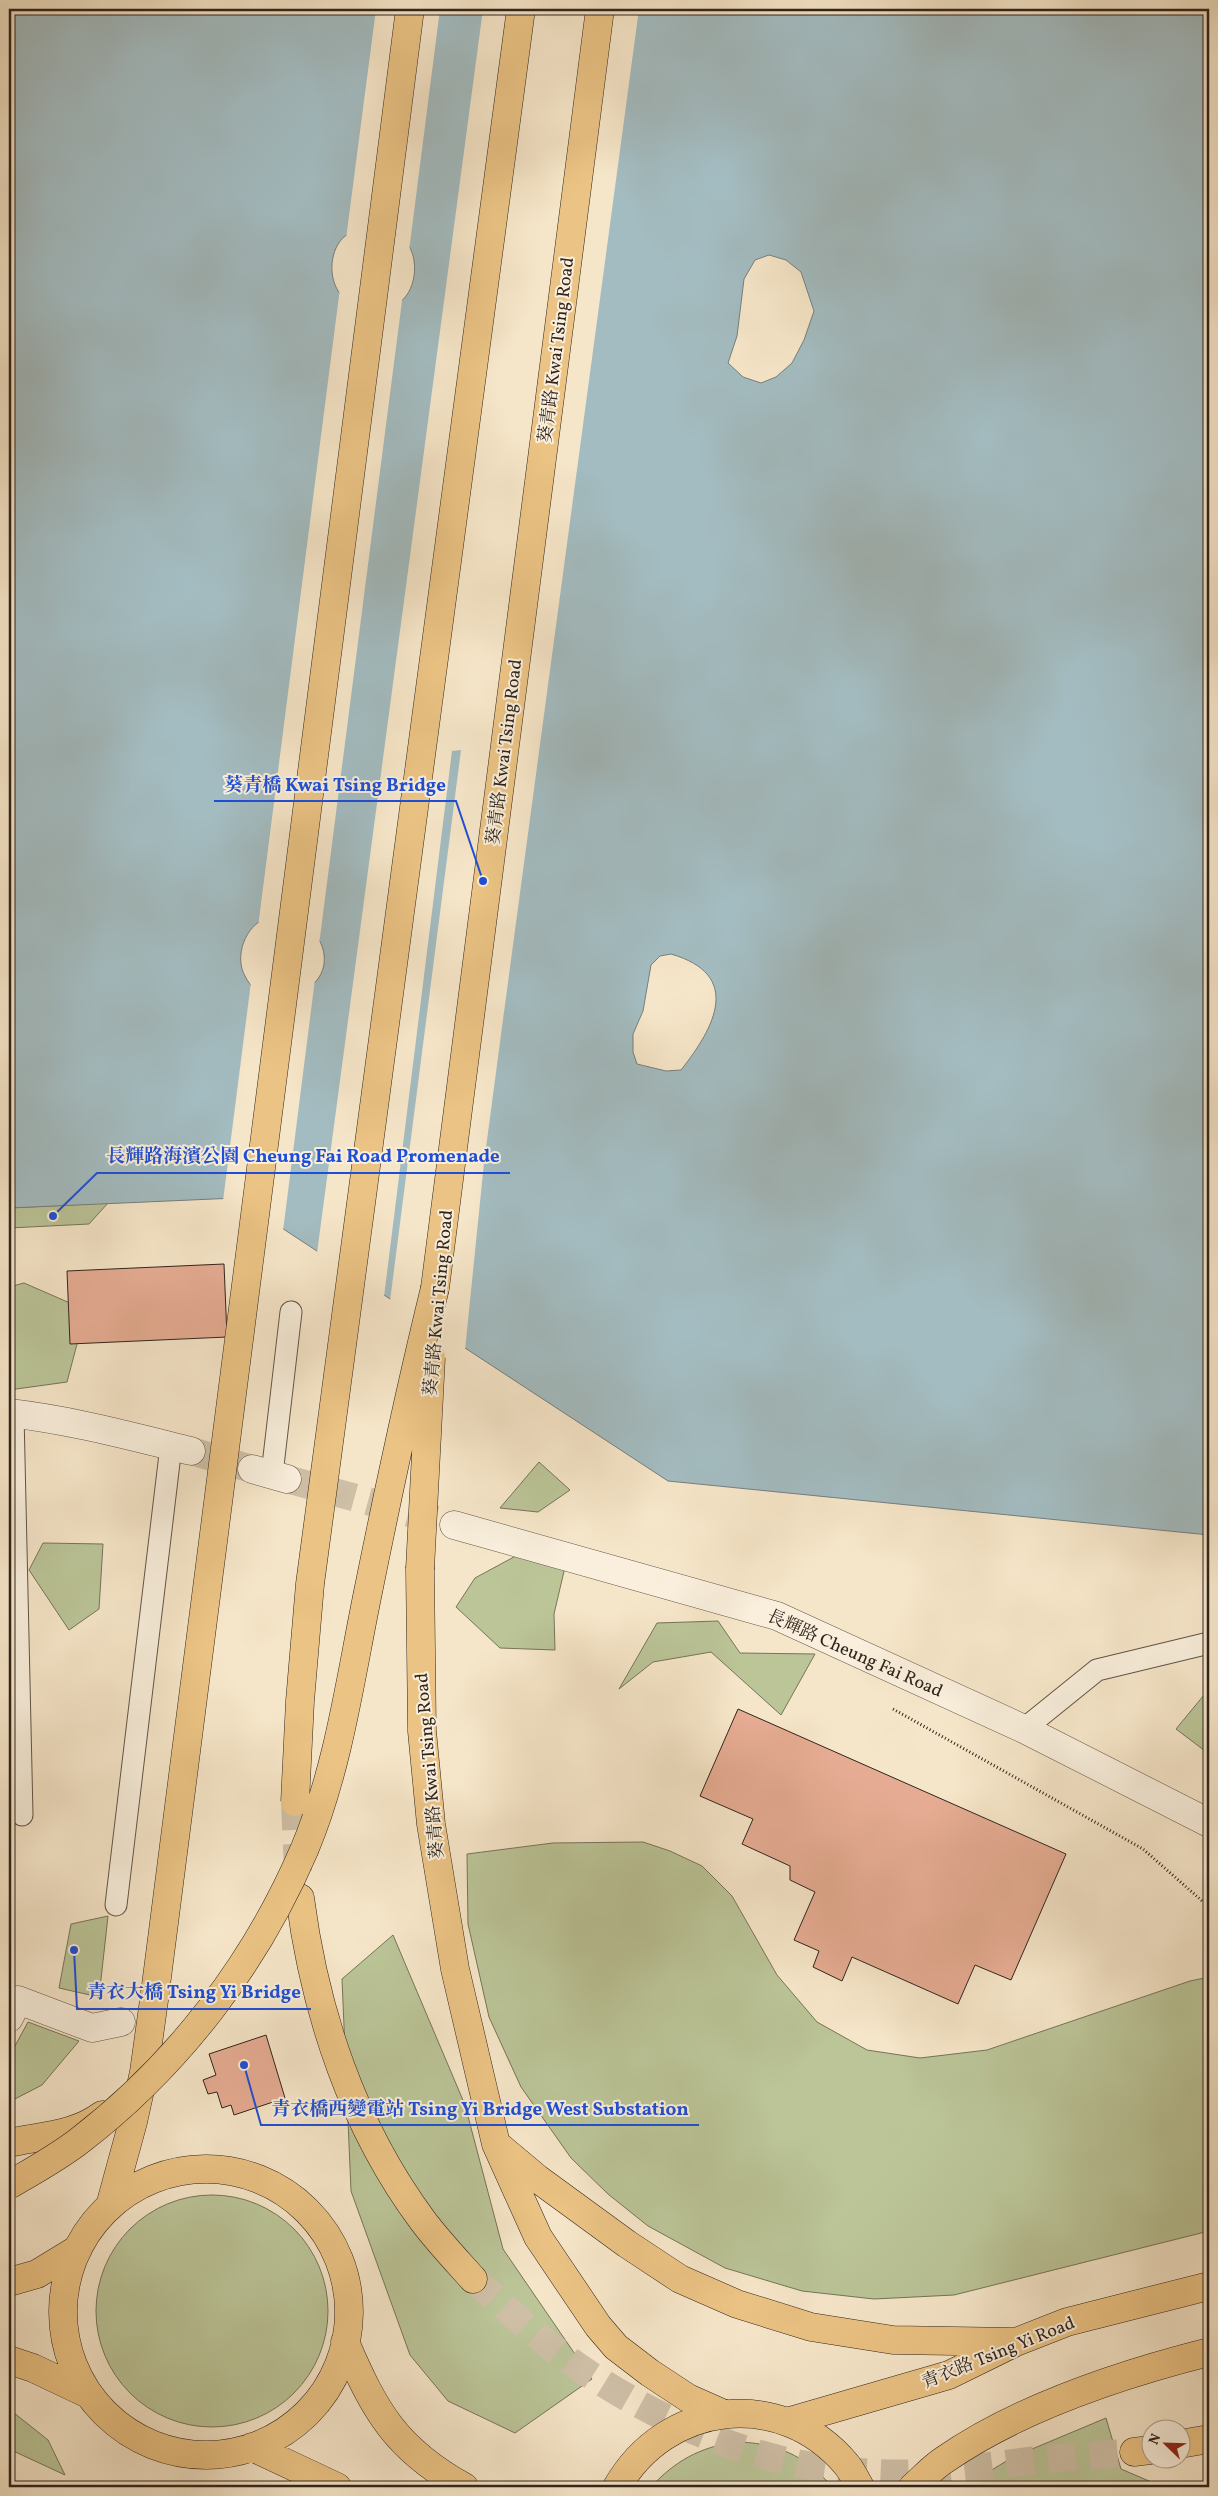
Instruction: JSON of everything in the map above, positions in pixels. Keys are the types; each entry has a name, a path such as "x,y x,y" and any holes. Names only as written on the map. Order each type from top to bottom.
{"main road":[{"path":"110,2206 133,2122 144,2072 155,1993 410,9"},
{"path":"295,1802 300,1701 312,1574 521,9"},
{"name":"葵青路 Kwai Tsing Road","path":"600,9 435,1288 420,1569 419,1659 422,1731 432,1824 455,1969 496,2144 538,2237 598,2326 616,2347 650,2374 688,2398 724,2414"},
{"path":"9,2185 79,2141 165,2064 199,2024 251,1953 282,1896 305,1847 330,1771 353,1675 411,1388 435,1288"},
{"path":"300,1898 306,1939 319,1999 341,2071 379,2153 423,2221 472,2279"},
{"path":"9,2143 76,2130 91,2124 144,2072"},
{"path":"496,2144 545,2185 627,2244 680,2279 737,2304 811,2327 893,2340 1016,2342"},
{"path":"206,2168 244,2173 269,2182 302,2204 326,2232 344,2274 349,2305 345,2342 338,2365 322,2394 310,2410 280,2434 252,2447 214,2455 168,2449 146,2442 116,2423 88,2394 76,2371 65,2332 63,2304 68,2276 78,2249 92,2226 110,2206 141,2184 168,2174 206,2168"},
{"path":"9,2282 37,2274 78,2249"},
{"name":"青衣路 Tsing Yi Road","path":"787,2422 949,2375 1016,2342 1067,2322 1209,2286"},
{"path":"345,2342 366,2391 407,2448 436,2471 464,2487"},
{"path":"913,2487 944,2460 1005,2423 1105,2383 1163,2364 1209,2352"},
{"path":"9,2360 33,2368 88,2394"},
{"path":"617,2487 626,2470 646,2449 673,2430 694,2421 724,2414 756,2414 787,2422 818,2438 847,2465 860,2487"},
{"path":"1190,2442 1209,2439"},
{"path":"252,2447 337,2487"}],"street":[{"path":"11,1414 49,1418 108,1430 181,1449"},
{"name":"長輝路 Cheung Fai Road","path":"454,1525 777,1616 1024,1729 1209,1823"},
{"path":"9,2018 18,2000 92,2028 121,2022"}],"lane":[{"path":"270,1474 291,1312"},
{"path":"11,1414 22,1815"},
{"path":"116,1905 181,1449"},
{"path":"1024,1729 1097,1670 1209,1643"}],"path":[{"path":"886,1705 1143,1848 1209,1907"}],"green space":[{"path":"108,1203 89,1224 9,1228 9,1208"},
{"path":"24,1283 86,1310 67,1382 9,1390 9,1287"},
{"path":"539,1462 570,1490 538,1512 500,1508"},
{"path":"43,1543 103,1544 99,1609 69,1630 29,1570"},
{"path":"525,1551 565,1567 554,1614 555,1650 500,1648 456,1607 475,1578"},
{"path":"718,1621 740,1653 815,1654 781,1715 711,1652 653,1662 619,1689 657,1623"},
{"path":"1209,1689 1209,1754 1176,1729"},
{"path":"643,1842 670,1851 702,1866 732,1896 777,1975 817,2022 867,2050 920,2058 987,2050 1190,1981 1209,1977 1209,2231 954,2295 874,2299 802,2291 725,2268 648,2226 608,2194 571,2158 521,2087 489,2017 468,1924 467,1854 553,1843"},
{"path":"108,1916 99,1997 59,1988 71,1924"},
{"path":"393,1935 465,2105 503,2249 592,2379 515,2433 448,2401 410,2355 351,2191 342,1979"},
{"path":"28,2022 79,2041 42,2085 9,2102 9,2057"},
{"path":"212,2195 235,2197 267,2209 286,2221 302,2237 314,2256 323,2277 328,2311 326,2334 314,2366 302,2385 286,2401 267,2413 246,2422 212,2427 189,2425 157,2413 138,2401 122,2385 110,2366 101,2345 96,2311 98,2288 110,2256 122,2237 138,2221 157,2209 178,2200"},
{"path":"9,2409 48,2440 65,2475 9,2449"},
{"path":"1106,2418 1121,2469 1163,2487 964,2487 1013,2457"},
{"path":"734,2442 763,2445 788,2452 811,2466 832,2487 651,2487 669,2470 688,2457 710,2448"}],"water":[{"path":"9,9 1209,9 1209,1535 668,1481 236,1198 9,1208","holes":["386,227 402,238 412,253 415,271 410,289 400,302 392,306 352,304 344,298 335,285 332,262 336,248 345,236 351,232","769,255 786,260 801,272 814,311 804,340 792,363 776,377 761,383 743,377 728,363 737,336 744,279 755,260","270,917 294,917 306,924 315,933 321,943 324,954 324,965 320,976 312,985 286,1000 262,993 252,987 242,968 241,951 247,934 259,922","671,954 693,963 708,975 715,989 716,1004 712,1020 704,1037 681,1070 666,1071 637,1064 633,1052 633,1034 643,1011 651,965 660,956"]}],"pier":[{"path":"376,9 440,9 409,251 397,235 385,229 372,228 359,231 346,239"},
{"path":"483,9 639,9 484,1163 465,1350 390,1301 461,750 452,751 384,1297 317,1253"},
{"path":"340,288 353,302 364,306 378,307 391,303 403,293 319,945 315,935 306,926 280,918 268,921 258,927"},
{"path":"315,979 283,1231 235,1200 223,1201 251,982 261,991 273,996 286,997 299,993 310,986"}],"building":[{"path":"224,1264 227,1337 70,1344 67,1271"},
{"path":"738,1709 1066,1854 1011,1980 975,1965 958,2004 852,1957 842,1981 813,1967 819,1951 794,1940 815,1892 790,1880 790,1866 742,1844 753,1819 700,1796"},
{"path":"266,2035 285,2098 234,2115 231,2105 222,2108 217,2092 208,2094 203,2080 216,2075 209,2054"}],"tunnel":[{"path":"191,1451 252,1469"},
{"path":"287,1479 454,1525"},
{"path":"295,1802 298,1871"},
{"path":"473,2279 554,2349 616,2391 686,2427 722,2442 760,2454 836,2470 894,2474 1134,2452"}],"place":[{"name":"葵青橋 Kwai Tsing Bridge","path":"483,881"},
{"name":"長輝路海濱公園 Cheung Fai Road Promenade","path":"53,1216"},
{"name":"青衣大橋 Tsing Yi Bridge","path":"74,1950"},
{"name":"青衣橋西變電站 Tsing Yi Bridge West Substation","path":"244,2065"}]}
